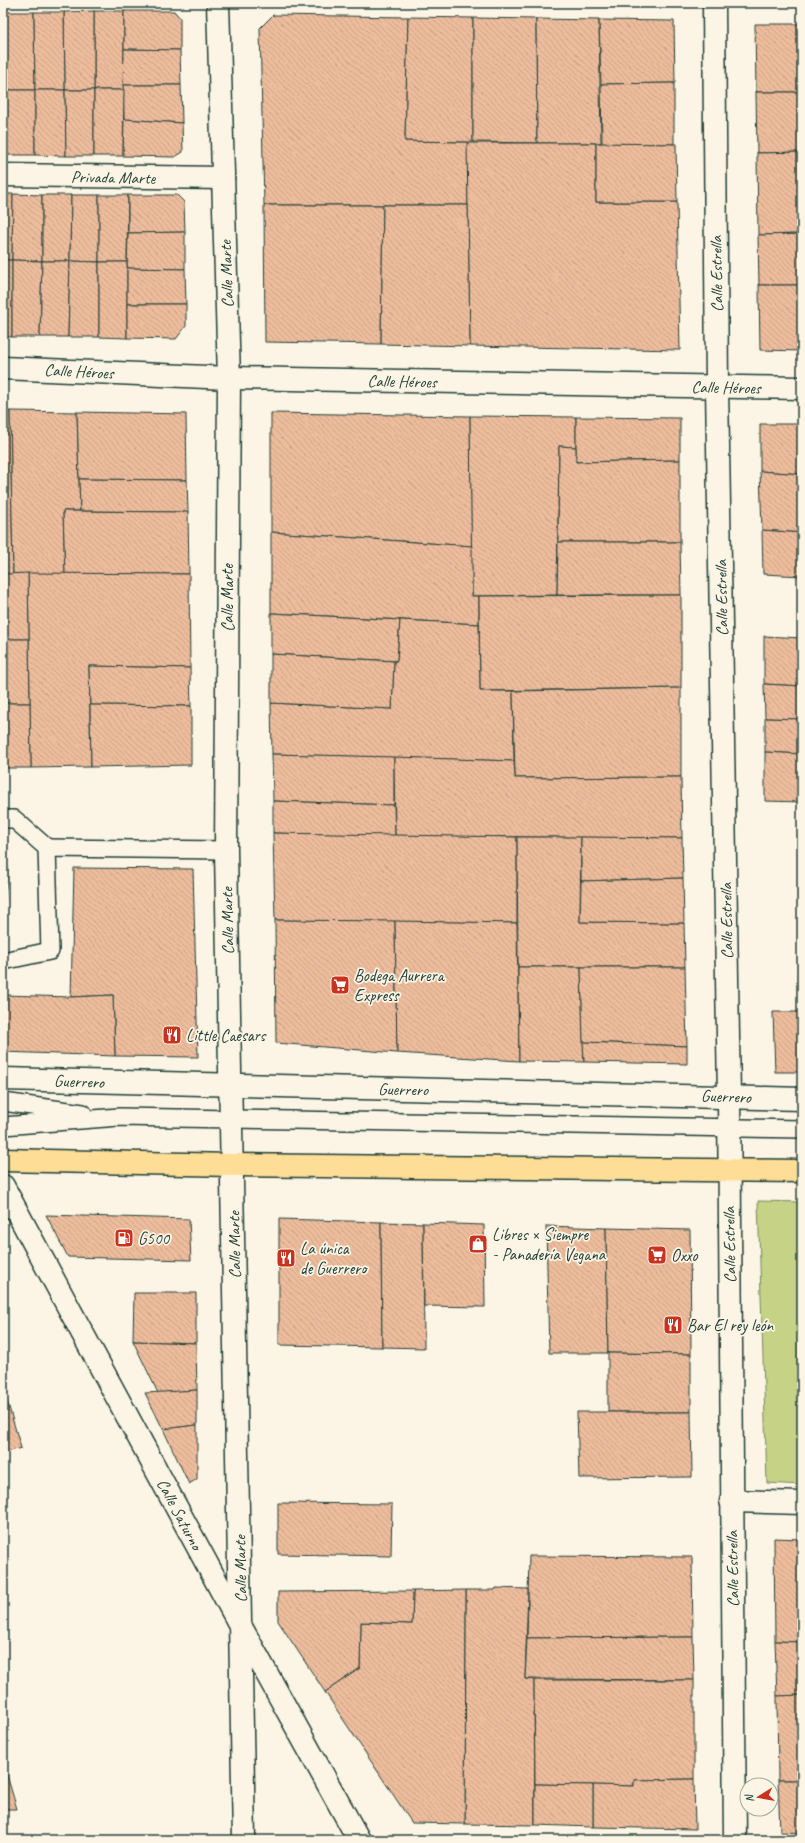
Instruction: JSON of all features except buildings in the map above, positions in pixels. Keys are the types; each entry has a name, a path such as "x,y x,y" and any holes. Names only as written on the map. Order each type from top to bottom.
{"main road":[{"path":"3,1160 232,1165 728,1169 802,1171"}],"street":[{"name":"Calle Marte","path":"218,3 229,378 226,850 244,1840"},
{"name":"Calle Estrella","path":"714,3 718,388 729,1096 728,1169 735,1840"},
{"name":"Privada Marte","path":"3,175 223,178"},
{"name":"Calle Héroes","path":"3,368 229,378 718,388 802,388"},
{"name":"Guerrero","path":"3,1079 802,1099"},
{"name":"Calle Saturno","path":"3,1186 241,1627 359,1840"},
{"path":"731,1501 802,1503"}],"lane":[{"path":"3,819 14,819 47,848 226,850"},
{"path":"3,962 50,951 47,848"},
{"path":"3,1102 119,1117 802,1129"},
{"path":"3,1126 119,1117"}],"green space":[{"path":"758,1201 802,1202 802,1485 767,1483"}],"place":[{"name":"Bodega Aurrera Express","path":"340,985"},
{"name":"Little Caesars","path":"172,1035"},
{"name":"G500","path":"124,1238"},
{"name":"Libres × Siempre - Panadería Vegana","path":"478,1244"},
{"name":"Oxxo","path":"657,1255"},
{"name":"La única de Guerrero","path":"286,1258"},
{"name":"Bar El rey león","path":"673,1325"}]}
